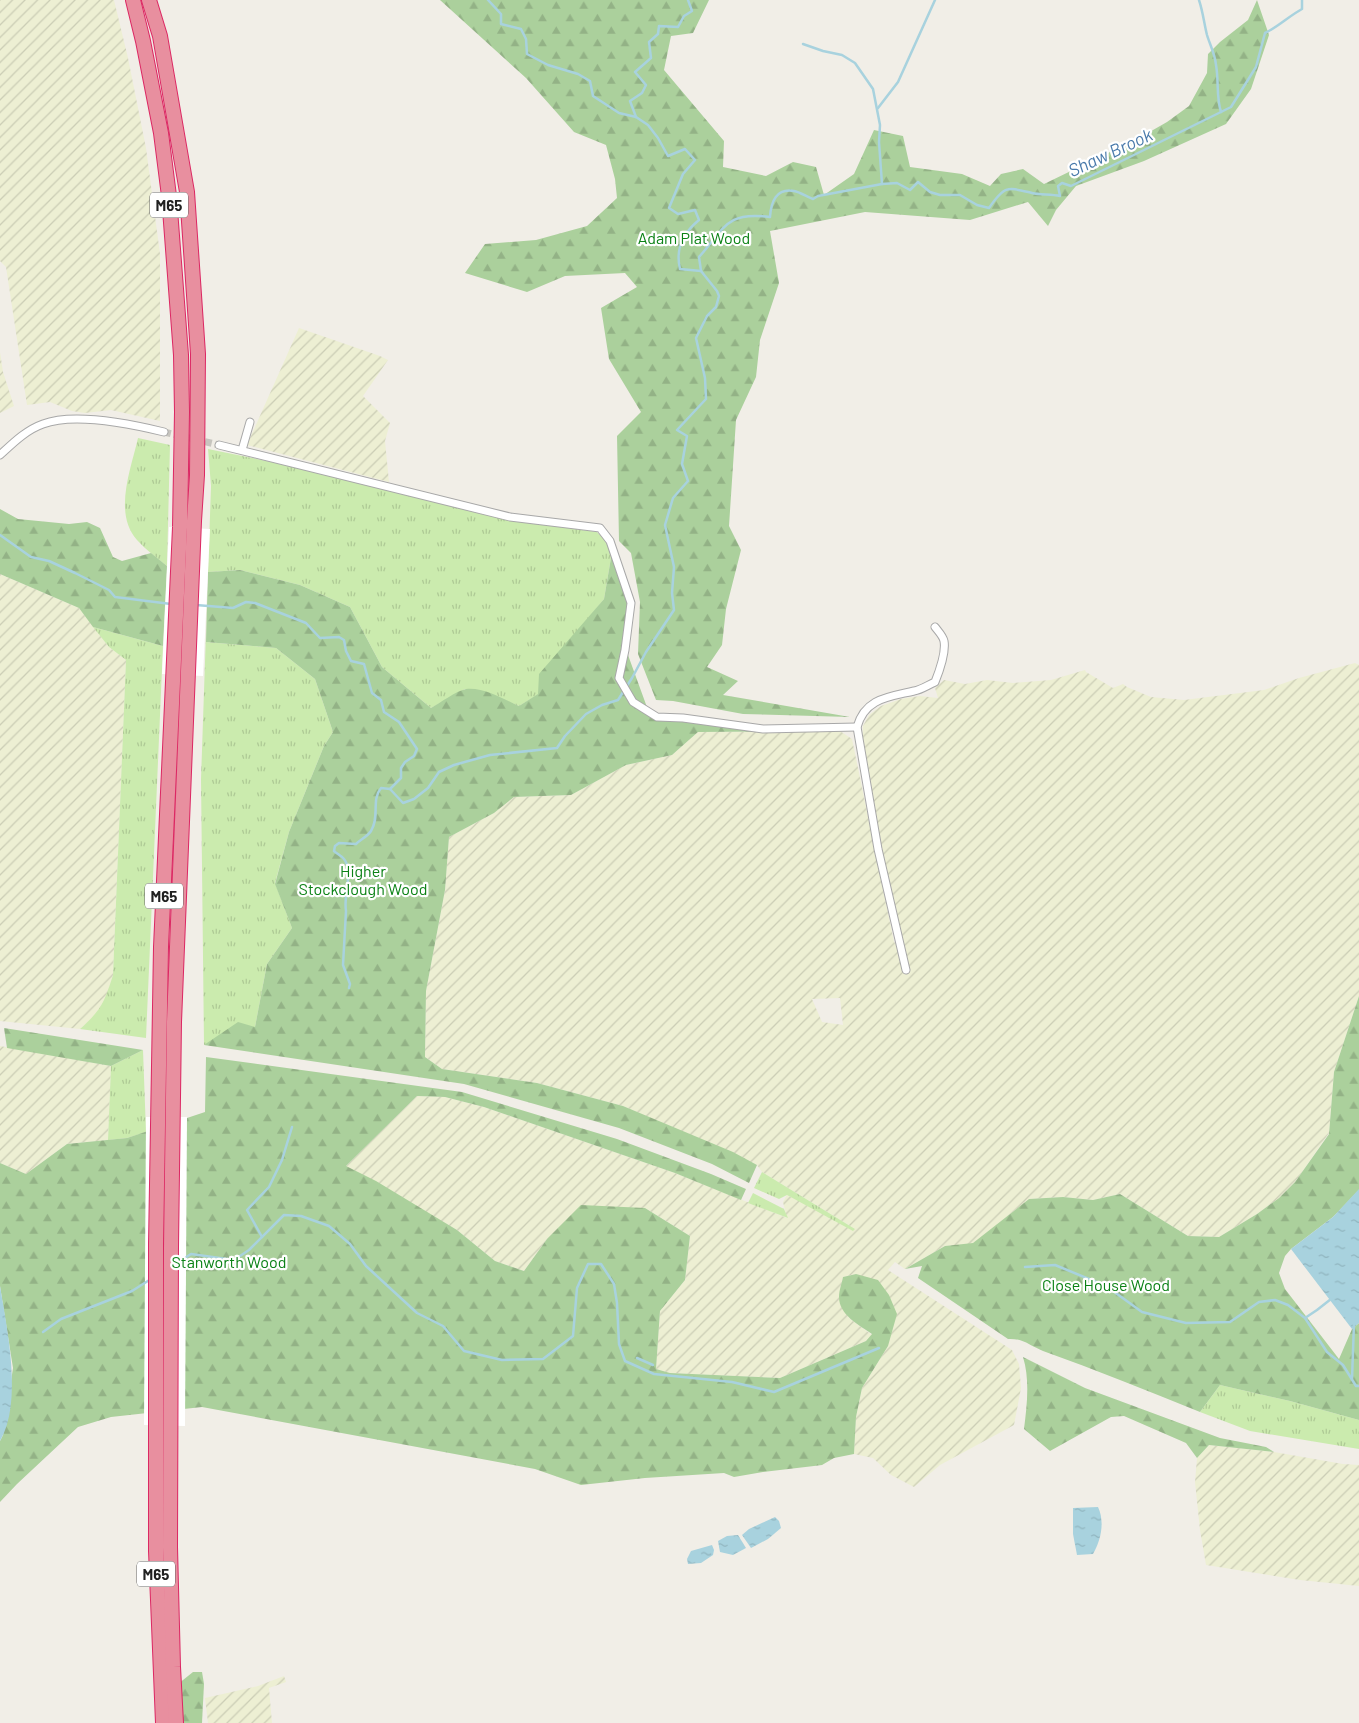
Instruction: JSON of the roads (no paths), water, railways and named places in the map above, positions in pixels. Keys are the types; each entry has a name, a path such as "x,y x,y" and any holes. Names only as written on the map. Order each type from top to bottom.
{"highway":[{"name":"M65","path":"133,0 161,133 169,196 181,354 180,527 161,947 158,1117 155,1425 156,1551 163,1723"},
{"name":"M65","path":"150,0 160,36 187,192 198,354 198,457 176,952 173,1118 170,1547 176,1723"}],"street":[{"path":"0,455 28,431 54,421 73,420 129,423 164,432"},
{"path":"242,450 250,422"},
{"path":"219,445 510,517 600,528 610,541 631,603 625,650 619,678 633,702 657,717 683,718 763,729 857,727"},
{"path":"906,970 878,849 857,727 859,719 865,710 878,700 915,691 936,682 940,670 944,639 935,628"}],"water":[{"path":"1359,1189 1359,1323 1352,1329 1291,1249 1333,1217"},
{"path":"0,1286 9,1344 12,1386 11,1406 7,1425 0,1441"},
{"path":"1098,1507 1102,1525 1096,1549 1093,1554 1077,1555 1073,1534 1073,1508"},
{"path":"775,1517 779,1521 781,1528 768,1539 751,1548 742,1535 749,1529"},
{"path":"738,1535 746,1548 733,1555 720,1552 718,1541 727,1536"},
{"path":"712,1545 713,1555 701,1563 688,1564 687,1559 691,1551"}],"waterway":[{"path":"488,0 501,14 501,24 521,29 526,39 527,54 548,65 578,74 590,81 593,96 619,113 636,117 648,125 668,156 685,149 695,160 683,174 669,208 678,214 695,210 699,220 689,230 682,242 679,261 680,269 701,271"},
{"path":"636,117 630,101 642,93 646,85 635,72 651,58 649,42 658,34 659,26 678,27 684,16 692,11 688,0"},
{"path":"878,108 898,82 935,0"},
{"path":"1199,0 1207,35 1214,53 1221,112"},
{"name":"Shaw Brook","path":"701,271 699,257 721,230 735,219 755,216 770,217 773,201 783,192 796,192 813,199 818,196 882,184 897,183 910,190 918,182 930,192 940,195 960,195 977,205 989,208 999,195 1012,189 1035,194 1060,196 1058,186 1062,183 1071,186 1231,107 1256,67 1265,33 1302,9 1302,0"},
{"path":"803,44 842,55 855,63 873,89 880,125 879,142 882,184"},
{"path":"390,789 403,803 414,799 428,788 439,772 454,765 490,755 557,748 565,736 586,714 602,705 618,700 646,652 674,610 672,593 674,567 665,525 673,498 688,481 682,464 687,436 677,430 706,399 705,378 696,338 707,316 716,307 719,296 701,271"},
{"path":"0,535 31,557 49,561 75,573 109,590 115,597 171,604"},
{"path":"196,605 233,608 246,602 255,603 306,623 320,638 339,637 344,640 346,651 351,661 364,664 372,693 381,700 384,712 399,722 417,749 414,756 405,762 401,768 401,778 390,789 381,788 378,793 374,826 370,833 356,844 339,843 335,846 334,851 344,859 348,870 343,965 350,984 349,988"},
{"path":"262,1237 247,1210 269,1187 282,1160 292,1127"},
{"path":"177,1263 191,1254 234,1260 249,1250 284,1215 301,1216 329,1226 350,1244 366,1266 417,1313 443,1326 464,1351 502,1360 543,1359 573,1336 577,1288 588,1264 601,1264 614,1284 619,1344 625,1361 654,1374 732,1382 774,1392 879,1348"},
{"path":"1025,1267 1055,1265 1106,1286 1142,1312 1186,1323 1230,1322 1259,1302 1275,1300 1288,1305 1305,1318 1331,1299"},
{"path":"43,1332 61,1319 132,1291 151,1279"},
{"path":"1305,1318 1327,1352 1343,1365 1356,1386 1359,1386"},
{"path":"1352,1379 1354,1323"},
{"path":"637,1358 653,1365"}],"tunnel":[{"path":"164,432 219,445"}],"park label":[{"name":"Adam Plat Wood","path":"694,237"},
{"name":"Higher Stockclough Wood","path":"363,879"},
{"name":"Stanworth Wood","path":"229,1261"},
{"name":"Close House Wood","path":"1106,1284"}]}
